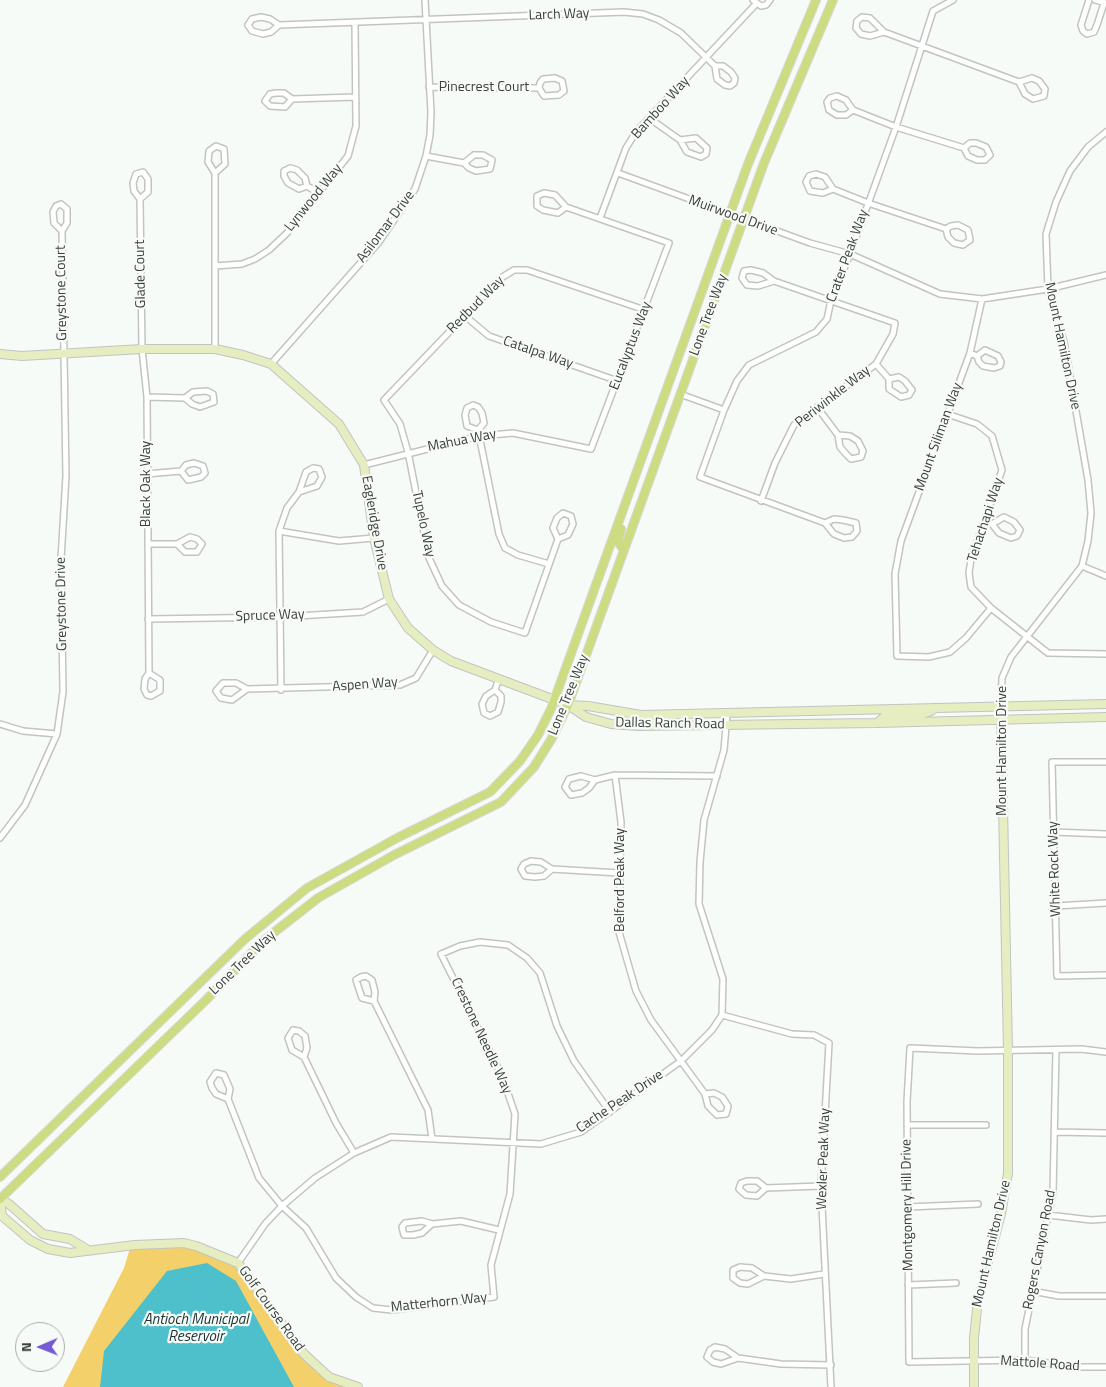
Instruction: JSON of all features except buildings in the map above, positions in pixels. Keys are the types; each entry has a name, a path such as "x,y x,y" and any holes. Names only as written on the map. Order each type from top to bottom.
{"main road":[{"name":"Lone Tree Way","path":"0,1177 245,939 307,888 397,838 490,792 520,762 538,735 554,700 748,164 816,0"},
{"name":"Lone Tree Way","path":"0,1199 206,1000 263,941 318,898 394,855 501,802 534,767 552,738 568,705 764,163 833,0"},
{"path":"624,550 620,546 619,537 632,499 631,489"}],"street":[{"name":"Asilomar Drive","path":"271,364 379,242 415,189 426,156 430,127 425,0"},
{"path":"755,2 766,5 770,0"},
{"name":"Crater Peak Way","path":"761,501 700,477 724,410 737,382 749,365 816,332 827,319 831,300 850,254 896,127 933,11 953,0"},
{"path":"1089,0 1081,26 1083,31 1088,34 1094,32 1098,25 1105,3 1094,0"},
{"name":"Bamboo Way","path":"600,218 626,148 636,132 755,2"},
{"name":"Larch Way","path":"279,25 356,24 624,12 643,14 660,20 681,32 715,66"},
{"path":"261,17 270,19 279,25 271,32 263,34 252,31 248,25 252,19 261,17"},
{"path":"884,32 870,36 862,34 856,28 857,21 862,17 870,18 884,32 1019,82 1032,78 1038,81 1044,89 1044,96 1032,99 1025,94 1019,82"},
{"name":"Lynwood Way","path":"215,266 242,264 270,250 287,233 317,192 348,156 356,126 356,24"},
{"path":"715,66 724,66 731,72 735,78 734,84 730,86 725,85 717,80 715,66"},
{"name":"Pinecrest Court","path":"555,78 562,81 564,91 559,95 544,96 539,88 543,79 555,78"},
{"name":"Pinecrest Court","path":"429,87 539,88"},
{"path":"292,99 284,107 270,106 266,101 270,94 276,93 284,93 292,99 355,97"},
{"path":"854,110 846,115 837,115 829,110 827,102 830,98 837,96 846,100 854,110 896,127 964,148 968,156 977,160 984,160 990,155 986,148 976,143 970,143 964,148"},
{"path":"649,118 680,140 687,152 702,157 706,154 707,148 696,138 680,140"},
{"name":"Mount Hamilton Drive","path":"974,1387 974,1338 978,1300 1001,1214 1008,1173 1002,678 1011,657 1082,566 1088,541 1091,513 1088,480 1064,342 1048,289 1046,234 1056,202 1070,171 1088,147 1106,132"},
{"path":"215,174 225,164 224,149 216,146 209,151 208,162 215,174 215,349"},
{"path":"426,156 464,162 476,171 485,171 492,165 492,160 483,154 474,155 464,162"},
{"path":"307,186 299,189 288,184 284,171 290,168 297,170 305,178 307,186 317,192"},
{"name":"Glade Court","path":"140,199 148,192 148,179 143,172 136,174 133,183 134,192 140,199 142,349"},
{"name":"Muirwood Drive","path":"618,173 744,220 810,243 850,254 940,294 982,299 1048,289 1106,275"},
{"path":"832,188 823,193 810,191 806,182 809,176 816,174 825,177 832,188 868,203 946,229 958,225 968,230 970,240 963,245 954,242 948,237 946,229"},
{"path":"566,207 558,212 543,210 537,206 537,196 544,193 555,195 566,207 600,218"},
{"name":"Greystone Court","path":"62,231 54,223 53,212 56,206 61,204 67,209 67,223 62,231 63,354"},
{"name":"Eucalyptus Way","path":"591,449 669,243 600,218"},
{"name":"Redbud Way","path":"408,452 400,424 384,400 501,278 514,270 527,270 645,310"},
{"path":"774,281 758,286 748,285 742,278 744,271 751,270 763,274 774,281 831,300"},
{"name":"Mount Siliman Way","path":"982,299 970,353 901,541 895,574 897,656 929,657 950,652 966,638 991,608"},
{"name":"Periwinkle Way","path":"761,501 775,463 794,424 876,364 893,334 895,323 831,300"},
{"name":"Catalpa Way","path":"465,316 489,336 618,381"},
{"name":"Eagleridge Drive","path":"0,354 22,356 142,349 215,349 243,354 271,364 339,424 364,465 374,538 388,599 408,628 433,650 451,661 568,705"},
{"name":"Black Oak Way","path":"142,349 147,398 146,474 149,672 145,679 144,689 147,695 151,696 160,690 160,680 149,672"},
{"path":"970,353 977,356 983,366 994,368 1000,366 1001,362 998,356 986,350 977,356"},
{"name":"Greystone Drive","path":"0,838 24,805 57,734 63,692 61,559 66,476 63,354"},
{"path":"876,364 889,378 889,389 897,395 901,397 909,394 912,390 899,377 889,378"},
{"path":"147,398 185,398 193,392 207,391 214,394 214,402 200,407 192,404 185,398"},
{"path":"680,394 724,410"},
{"path":"479,433 467,426 465,415 467,408 473,405 478,407 484,422 479,433 498,534 505,548 518,555 549,564 558,539 553,528 557,518 563,513 571,516 573,524 568,535 558,539"},
{"path":"817,407 838,434 840,447 846,454 851,459 861,458 863,451 858,441 850,436 838,434"},
{"name":"Tehachapi Way","path":"947,414 977,424 992,436 1002,470 986,522 971,559 969,573 971,587 991,608 1048,653 1106,654"},
{"name":"Mahua Way","path":"364,465 479,433 513,433 591,449"},
{"name":"Tupelo Way","path":"408,452 429,558 442,586 459,605 491,622 525,633 549,564"},
{"path":"146,474 181,471 186,465 194,463 203,466 205,473 201,477 188,480 181,471"},
{"path":"281,690 279,531 286,508 299,492 306,472 313,468 319,469 322,477 317,486 299,492"},
{"path":"761,501 825,523 834,534 844,538 852,538 857,531 856,523 834,519 825,523"},
{"path":"986,522 992,524 999,534 1011,538 1017,536 1020,530 1014,522 1004,517 992,524"},
{"path":"279,531 339,541 374,538"},
{"path":"148,544 177,544"},
{"path":"1082,566 1106,576"},
{"name":"Spruce Way","path":"148,619 281,617 363,612 388,599"},
{"name":"Aspen Way","path":"247,690 400,685 416,678 433,650"},
{"path":"495,690 501,696 501,702 498,712 490,716 484,713 482,704 486,696 495,690 499,678"},
{"path":"223,683 236,684 247,690 232,700 220,698 216,692 223,683"},
{"name":"Dallas Ranch Road","path":"568,705 588,706 641,715 1001,708 1106,704"},
{"name":"Dallas Ranch Road","path":"568,705 586,717 611,724 638,726 877,723 1001,718 1106,717"},
{"path":"877,723 884,717 920,715 937,708"},
{"path":"722,1015 723,979 698,904 704,820 717,776 727,724 727,714"},
{"path":"0,724 23,731 57,734"},
{"name":"White Rock Way","path":"1106,762 1052,762 1057,976 1106,975"},
{"path":"595,780 582,793 571,795 565,787 569,779 581,776 595,780 615,775 717,776"},
{"name":"Belford Peak Way","path":"615,775 620,822 619,932 636,991 651,1020 706,1094 708,1106 717,1115 726,1114 728,1106 722,1097 714,1093 706,1094"},
{"path":"1054,832 1106,834"},
{"path":"552,870 544,876 536,877 525,876 521,869 524,864 530,861 541,862 552,870 619,873"},
{"path":"1056,906 1106,904"},
{"name":"Crestone Needle Way","path":"494,1297 491,1265 510,1194 516,1114 502,1076 442,954 460,946 480,942 508,945 527,958 540,973 557,1026 574,1060 610,1112"},
{"path":"374,1001 362,998 356,980 366,976 372,980 375,992 374,1001 428,1110 432,1138"},
{"name":"Cache Peak Drive","path":"238,1263 265,1224 282,1206 315,1178 354,1153 391,1137 541,1144 581,1132 680,1061 712,1030 722,1015"},
{"name":"Wexler Peak Way","path":"722,1015 792,1034 814,1035 829,1044 821,1186 831,1387"},
{"path":"304,1057 307,1048 304,1036 299,1031 293,1030 288,1038 292,1050 304,1057 336,1123 354,1153"},
{"name":"Montgomery Hill Drive","path":"909,1362 907,1125 910,1048 1008,1051"},
{"name":"Rogers Canyon Road","path":"1025,1360 1025,1329 1053,1192 1056,1050"},
{"path":"1008,1051 1106,1052"},
{"name":"Matterhorn Way","path":"228,1098 216,1094 212,1088 210,1082 216,1073 224,1075 230,1089 228,1098 259,1178 282,1206 306,1228 336,1278 356,1297 373,1308 392,1310 494,1297"},
{"path":"907,1125 986,1125"},
{"path":"1055,1132 1106,1133"},
{"path":"766,1188 757,1181 747,1181 741,1183 739,1189 746,1195 757,1196 766,1188 821,1186"},
{"path":"0,1199 10,1204 43,1234 70,1239 88,1250"},
{"name":"Golf Course Road","path":"0,1199 2,1216 30,1240 56,1250 70,1252 184,1243 238,1263 303,1353 330,1377 358,1387"},
{"path":"908,1207 978,1204"},
{"path":"1048,1215 1092,1220 1106,1219"},
{"path":"432,1224 422,1233 413,1236 404,1235 402,1227 406,1223 422,1221 432,1224 461,1221 499,1230"},
{"path":"764,1276 748,1284 740,1283 733,1278 733,1270 740,1267 752,1268 764,1276 791,1279 824,1274"},
{"path":"908,1285 956,1283"},
{"path":"1032,1291 1059,1296 1106,1296"},
{"path":"738,1358 722,1364 713,1362 708,1357 710,1350 715,1347 725,1349 738,1358 781,1364 830,1365"},
{"name":"Mattole Road","path":"909,1362 1025,1360 1078,1367 1106,1367"}],"shaded area":[{"name":"Antioch Municipal Reservoir","path":"184,1243 238,1263 303,1353 329,1377 358,1387 63,1387 124,1268 131,1245"}],"water":[{"name":"Antioch Municipal Reservoir","path":"207,1263 236,1281 294,1387 100,1387 104,1351 167,1271"}]}
